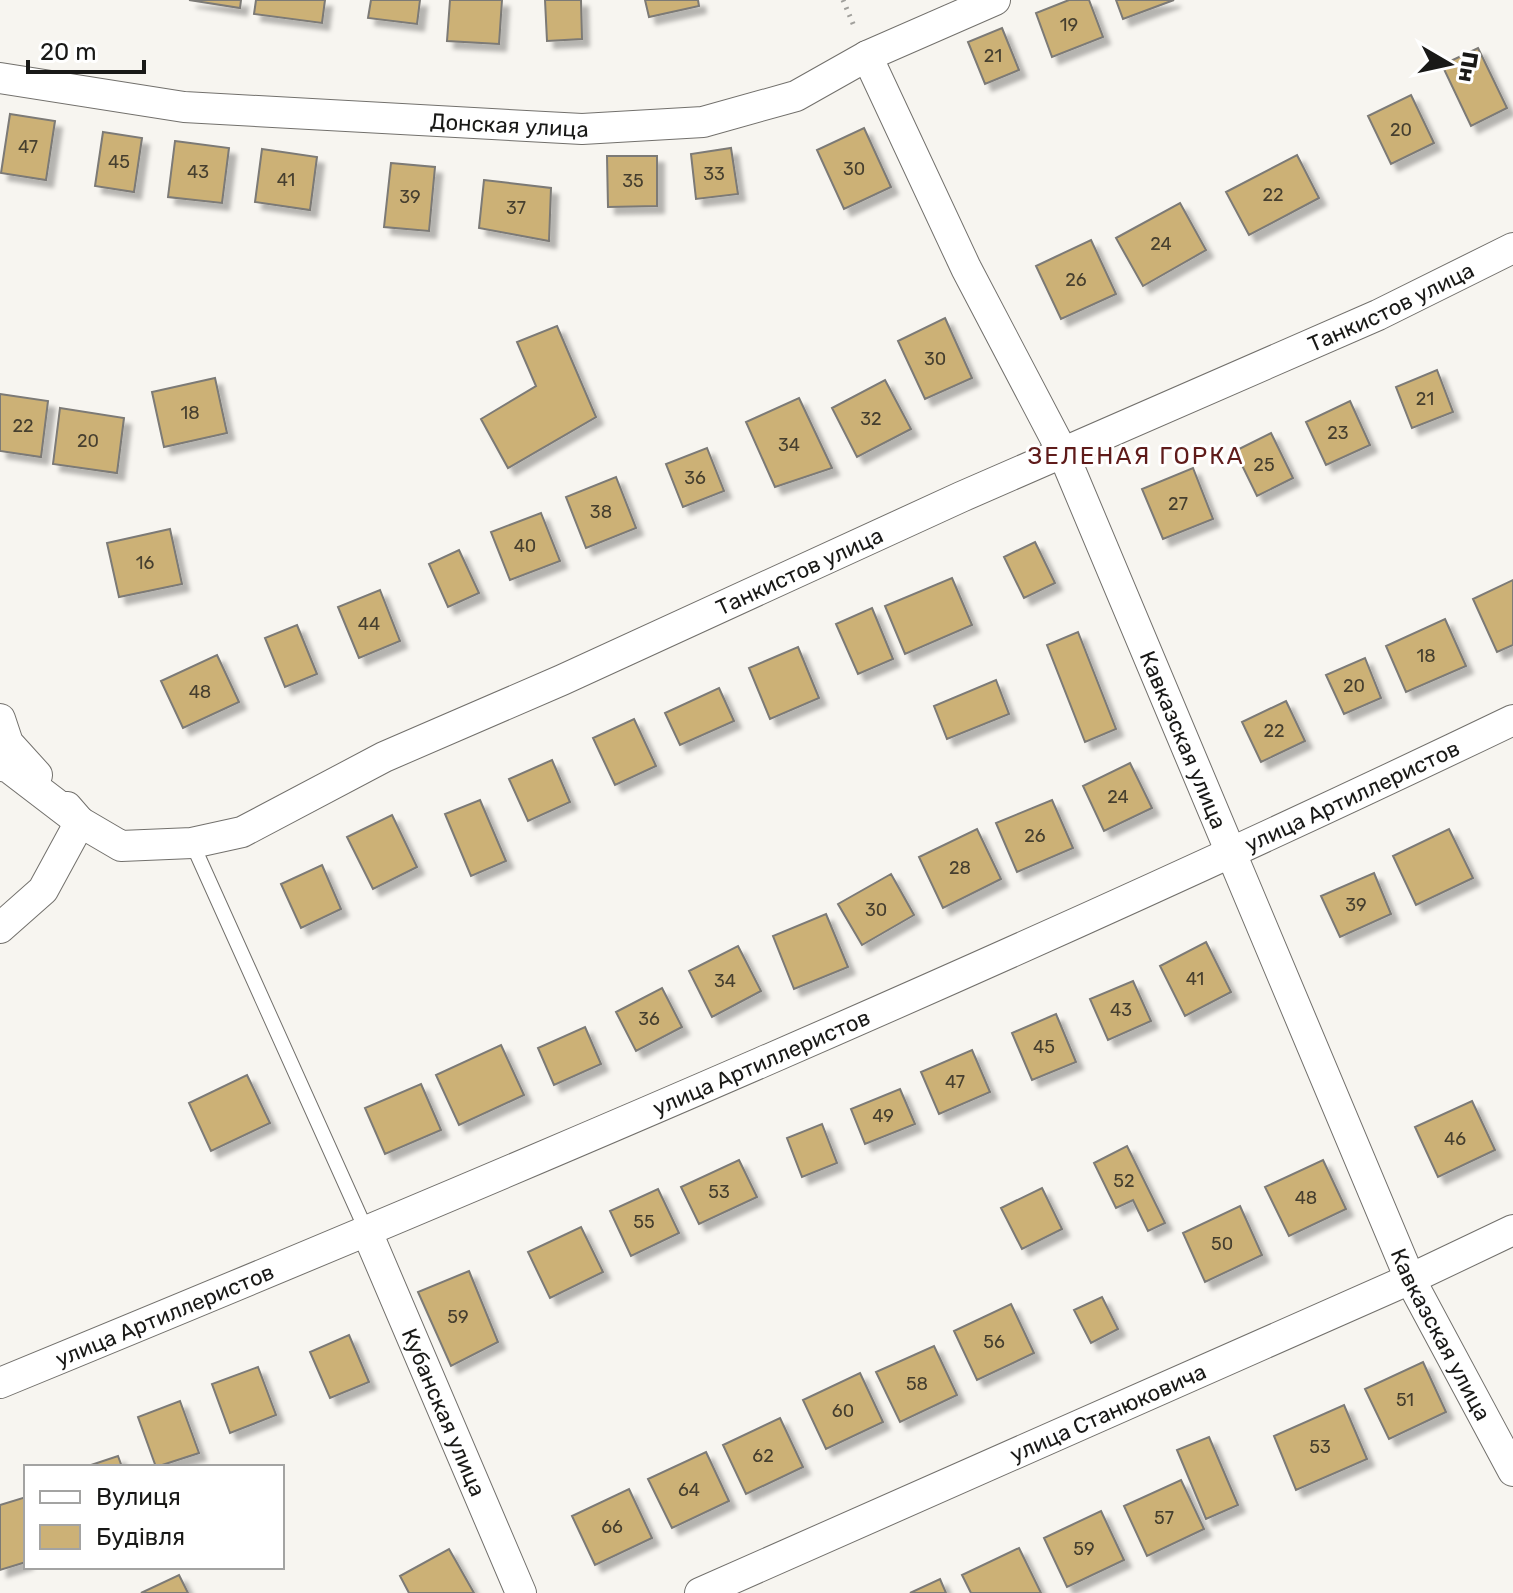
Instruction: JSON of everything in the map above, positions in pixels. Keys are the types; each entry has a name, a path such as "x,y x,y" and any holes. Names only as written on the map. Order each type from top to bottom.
{"street":[{"name":"Донская улица","path":"0,78 184,107 582,129 703,122 796,96 867,56 995,0"},
{"name":"Кавказская улица","path":"867,56 966,268 1063,453 1410,1279 1513,1471"},
{"name":"Танкистов улица","path":"0,766 8,767 80,822 121,846 192,843 242,832 384,757 1378,315 1513,248"},
{"path":"0,719 8,743 80,822 43,890 0,928"},
{"name":"улица Артиллеристов","path":"0,1383 367,1232 1234,854 1513,720"},
{"name":"улица Станюковича","path":"700,1593 1410,1279 1513,1230"},
{"name":"Кубанская улица","path":"367,1232 521,1593"}],"lane":[{"path":"192,843 367,1232"}],"building":[{"path":"189,0 241,0 240,8"},
{"path":"256,0 325,0 322,23 254,14"},
{"path":"371,0 420,0 417,24 368,18"},
{"path":"450,0 502,0 499,44 447,41"},
{"path":"545,0 581,0 582,39 547,41"},
{"path":"645,0 698,0 699,6 649,17"},
{"path":"1069,0 1089,0 1103,37 1052,57 1036,13"},
{"path":"1116,0 1174,0 1123,19"},
{"path":"1002,28 1019,70 985,84 968,42"},
{"path":"1478,48 1507,108 1471,126 1442,65"},
{"path":"1411,95 1434,143 1391,164 1368,116"},
{"path":"10,114 55,121 46,180 1,173"},
{"path":"864,128 891,187 844,209 817,150"},
{"path":"103,132 142,138 134,192 95,186"},
{"path":"175,141 229,148 222,203 168,197"},
{"path":"731,148 738,194 696,199 691,154"},
{"path":"262,149 317,157 310,210 255,202"},
{"path":"1297,155 1319,198 1249,235 1226,192"},
{"path":"607,156 657,156 657,206 608,207"},
{"path":"391,163 435,167 429,231 384,227"},
{"path":"484,180 551,188 549,241 479,228"},
{"path":"1180,203 1206,250 1143,286 1116,238"},
{"path":"1091,240 1116,294 1061,319 1036,266"},
{"path":"945,318 972,378 925,399 898,341"},
{"path":"557,326 596,417 508,468 481,419 536,386 517,342"},
{"path":"1437,370 1453,412 1412,428 1396,387"},
{"path":"215,378 227,433 164,447 152,392"},
{"path":"885,380 911,429 857,457 832,408"},
{"path":"0,394 48,401 41,457 0,451"},
{"path":"799,398 832,468 775,487 746,422"},
{"path":"1350,401 1370,445 1326,465 1306,422"},
{"path":"60,408 124,418 117,473 53,464"},
{"path":"1271,433 1293,478 1257,496 1235,451"},
{"path":"707,448 724,491 683,507 666,464"},
{"path":"1193,468 1213,519 1163,539 1142,489"},
{"path":"616,477 636,528 586,548 566,497"},
{"path":"541,513 560,561 510,580 491,532"},
{"path":"170,529 182,584 119,597 107,543"},
{"path":"1035,542 1055,583 1024,598 1004,557"},
{"path":"459,550 479,593 448,607 429,564"},
{"path":"952,578 972,625 905,654 885,606"},
{"path":"1513,580 1513,645 1497,652 1473,599"},
{"path":"380,590 400,641 359,658 338,607"},
{"path":"872,608 893,659 858,674 836,624"},
{"path":"1445,619 1466,666 1406,692 1386,646"},
{"path":"297,625 317,674 285,687 265,638"},
{"path":"1078,632 1116,729 1085,742 1047,645"},
{"path":"798,647 819,698 770,719 749,668"},
{"path":"217,655 239,702 183,728 161,681"},
{"path":"1365,658 1381,698 1344,714 1326,675"},
{"path":"996,680 1009,714 947,739 934,706"},
{"path":"719,688 734,721 680,745 665,713"},
{"path":"1286,701 1305,741 1261,762 1242,722"},
{"path":"634,719 656,766 615,785 593,738"},
{"path":"552,760 570,802 528,821 509,779"},
{"path":"1130,763 1152,808 1104,831 1083,786"},
{"path":"480,800 506,861 471,876 445,814"},
{"path":"1052,800 1073,848 1017,872 996,823"},
{"path":"392,815 417,867 373,889 347,837"},
{"path":"977,829 1001,879 943,908 919,857"},
{"path":"1449,829 1473,878 1416,905 1393,856"},
{"path":"322,865 341,909 301,928 281,884"},
{"path":"1374,873 1391,914 1340,937 1321,896"},
{"path":"891,874 914,915 862,945 838,904"},
{"path":"826,914 848,967 794,989 773,936"},
{"path":"1206,942 1231,992 1185,1016 1160,966"},
{"path":"738,946 761,991 712,1017 689,971"},
{"path":"1133,981 1151,1021 1108,1040 1090,999"},
{"path":"662,988 682,1027 636,1051 616,1012"},
{"path":"1056,1014 1076,1062 1032,1080 1012,1033"},
{"path":"585,1027 601,1064 554,1085 538,1048"},
{"path":"501,1045 524,1095 459,1125 436,1075"},
{"path":"972,1050 990,1092 939,1114 921,1072"},
{"path":"247,1075 270,1123 211,1151 189,1103"},
{"path":"421,1084 441,1130 385,1154 365,1108"},
{"path":"900,1089 915,1124 865,1144 851,1109"},
{"path":"1472,1101 1495,1150 1438,1177 1415,1127"},
{"path":"822,1124 837,1163 802,1177 787,1138"},
{"path":"1127,1146 1165,1223 1148,1231 1133,1200 1116,1208 1094,1163"},
{"path":"739,1160 757,1197 699,1224 681,1187"},
{"path":"1323,1160 1346,1209 1289,1236 1265,1187"},
{"path":"1042,1188 1062,1229 1022,1249 1001,1208"},
{"path":"658,1189 679,1233 631,1256 610,1211"},
{"path":"1240,1206 1262,1255 1205,1282 1183,1233"},
{"path":"581,1227 603,1272 550,1298 528,1252"},
{"path":"469,1271 498,1342 451,1366 418,1292"},
{"path":"1102,1297 1118,1329 1091,1343 1074,1310"},
{"path":"1011,1304 1034,1353 977,1380 954,1331"},
{"path":"349,1335 369,1382 330,1398 310,1352"},
{"path":"934,1346 957,1395 900,1422 876,1372"},
{"path":"1423,1362 1446,1412 1389,1439 1365,1389"},
{"path":"258,1367 276,1415 230,1433 212,1384"},
{"path":"860,1373 883,1422 826,1449 803,1400"},
{"path":"180,1401 199,1453 155,1465 138,1417"},
{"path":"1344,1405 1367,1459 1296,1490 1274,1436"},
{"path":"780,1418 803,1467 746,1494 723,1445"},
{"path":"1209,1437 1238,1505 1206,1519 1177,1450"},
{"path":"706,1452 729,1501 672,1528 648,1479"},
{"path":"118,1456 121,1465 91,1465"},
{"path":"1181,1480 1204,1529 1147,1556 1124,1506"},
{"path":"629,1489 652,1538 595,1565 572,1516"},
{"path":"24,1498 24,1563 0,1570 0,1505"},
{"path":"1101,1511 1124,1560 1067,1587 1044,1538"},
{"path":"1019,1548 1041,1593 971,1593 962,1575"},
{"path":"449,1549 474,1593 409,1593 400,1576"},
{"path":"179,1575 188,1593 141,1593"},
{"path":"940,1579 946,1593 910,1593"}],"district":[{"name":"ЗЕЛЕНАЯ ГОРКА","path":"1136,456"}]}
